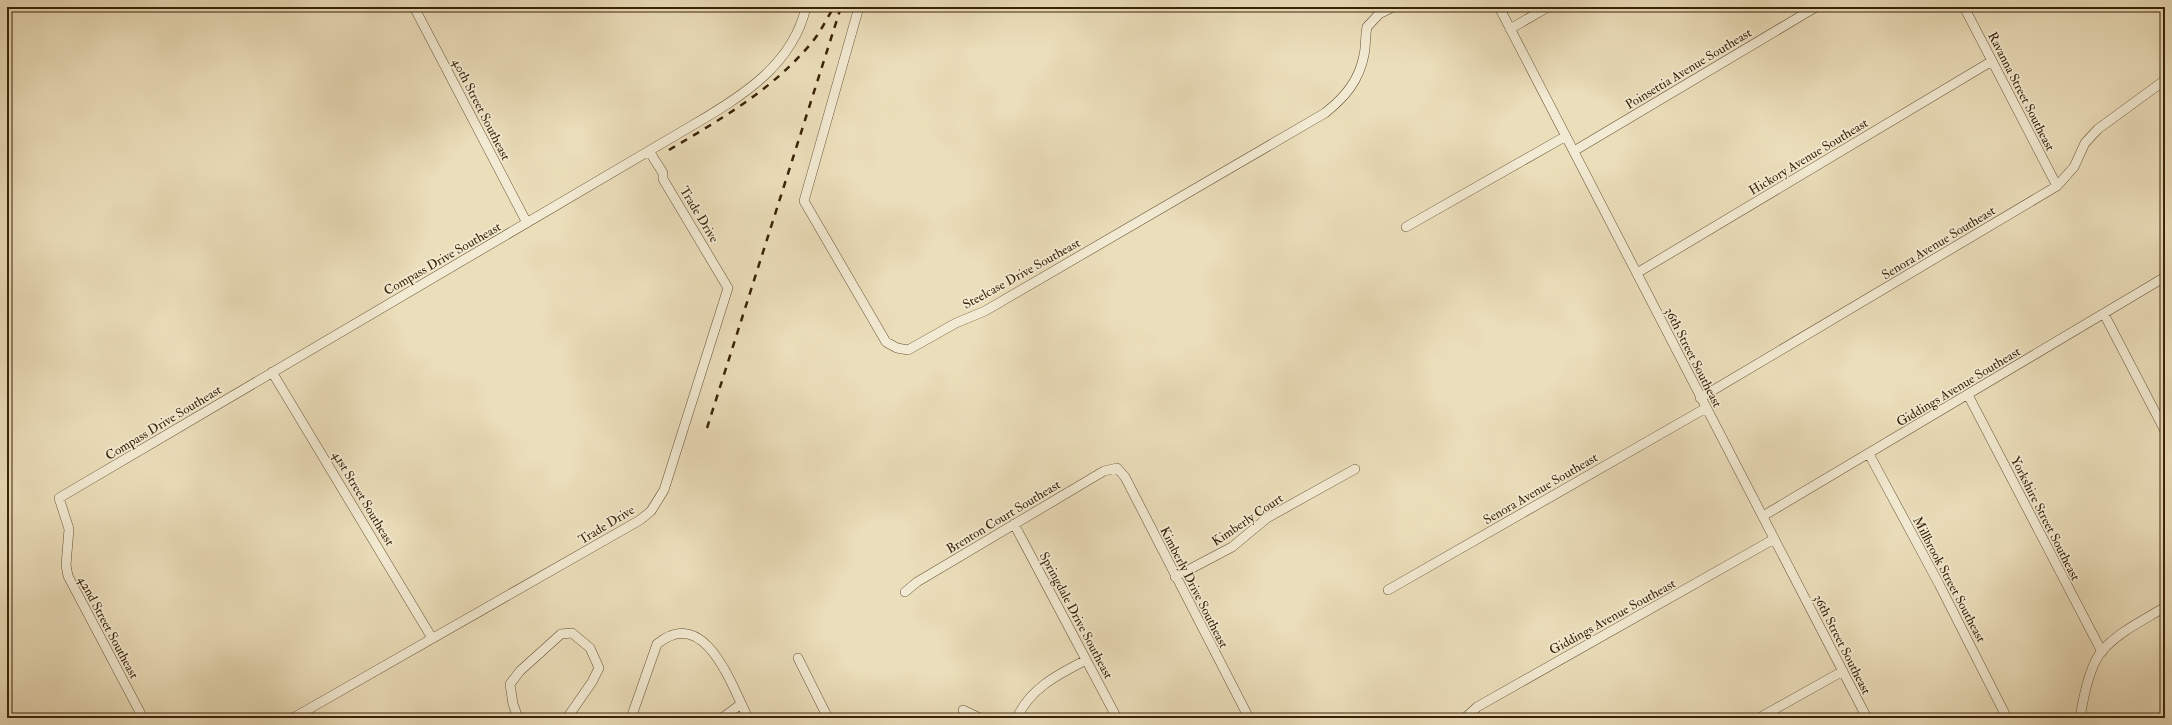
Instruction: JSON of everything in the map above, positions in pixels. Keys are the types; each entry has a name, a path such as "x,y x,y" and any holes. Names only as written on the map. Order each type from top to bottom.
{"street":[{"name":"40th Street Southeast","path":"414,7 527,223"},
{"name":"Compass Drive Southeast","path":"59,498 649,151 755,85 786,53 804,16 806,7"},
{"name":"Steelcase Drive Southeast","path":"859,7 804,201 886,342 897,348 908,350 956,323 985,311 1325,113 1351,90 1360,71 1365,54 1367,27 1379,14 1393,7"},
{"name":"36th Street Southeast","path":"1498,7 1867,718"},
{"path":"1510,29 1548,7"},
{"name":"Poinsettia Avenue Southeast","path":"1574,151 1816,7"},
{"name":"Ravanna Street Southeast","path":"1964,7 2057,186"},
{"name":"Hickory Avenue Southeast","path":"1636,273 1992,61"},
{"name":"Senora Avenue Southeast","path":"1700,398 2057,186 2074,167 2085,143 2098,129 2165,80"},
{"path":"1406,227 1566,136"},
{"name":"Trade Drive","path":"293,718 640,520 651,511 664,490 728,288 663,179 663,173 649,151"},
{"name":"Giddings Avenue Southeast","path":"1763,516 2165,277"},
{"path":"2104,314 2165,431"},
{"name":"41st Street Southeast","path":"272,372 432,638"},
{"name":"Yorkshire Street Southeast","path":"1968,395 2102,652"},
{"name":"Senora Avenue Southeast","path":"1388,590 1706,408"},
{"name":"Millbrook Street Southeast","path":"1869,454 1939,584 2007,718"},
{"name":"Brenton Court Southeast","path":"905,592 917,582 1104,471 1117,468"},
{"name":"Kimberly Drive Southeast","path":"1117,468 1125,477 1175,577 1249,718"},
{"name":"Kimberly Court","path":"1175,577 1232,547 1267,518 1354,469"},
{"name":"42nd Street Southeast","path":"59,498 68,528 66,565 68,576 143,718"},
{"name":"Springdale Drive Southeast","path":"1014,524 1117,718"},
{"name":"Giddings Avenue Southeast","path":"1465,718 1477,707 1774,539"},
{"path":"2080,718 2091,673 2102,652 2123,633 2165,607"},
{"path":"631,718 657,644 666,636 681,632 696,636 707,645 721,663 748,718"},
{"path":"518,718 510,684 520,671 561,634 572,633 590,648 599,668 592,682 567,718"},
{"path":"798,658 828,718"},
{"path":"1017,718 1028,698 1049,680 1086,660"},
{"path":"1759,718 1843,671"},
{"path":"722,718 741,704"},
{"path":"963,710 980,718"}],"railway":[{"path":"669,150 727,115 781,74 813,41 834,7"},
{"path":"707,428 841,7"}]}
